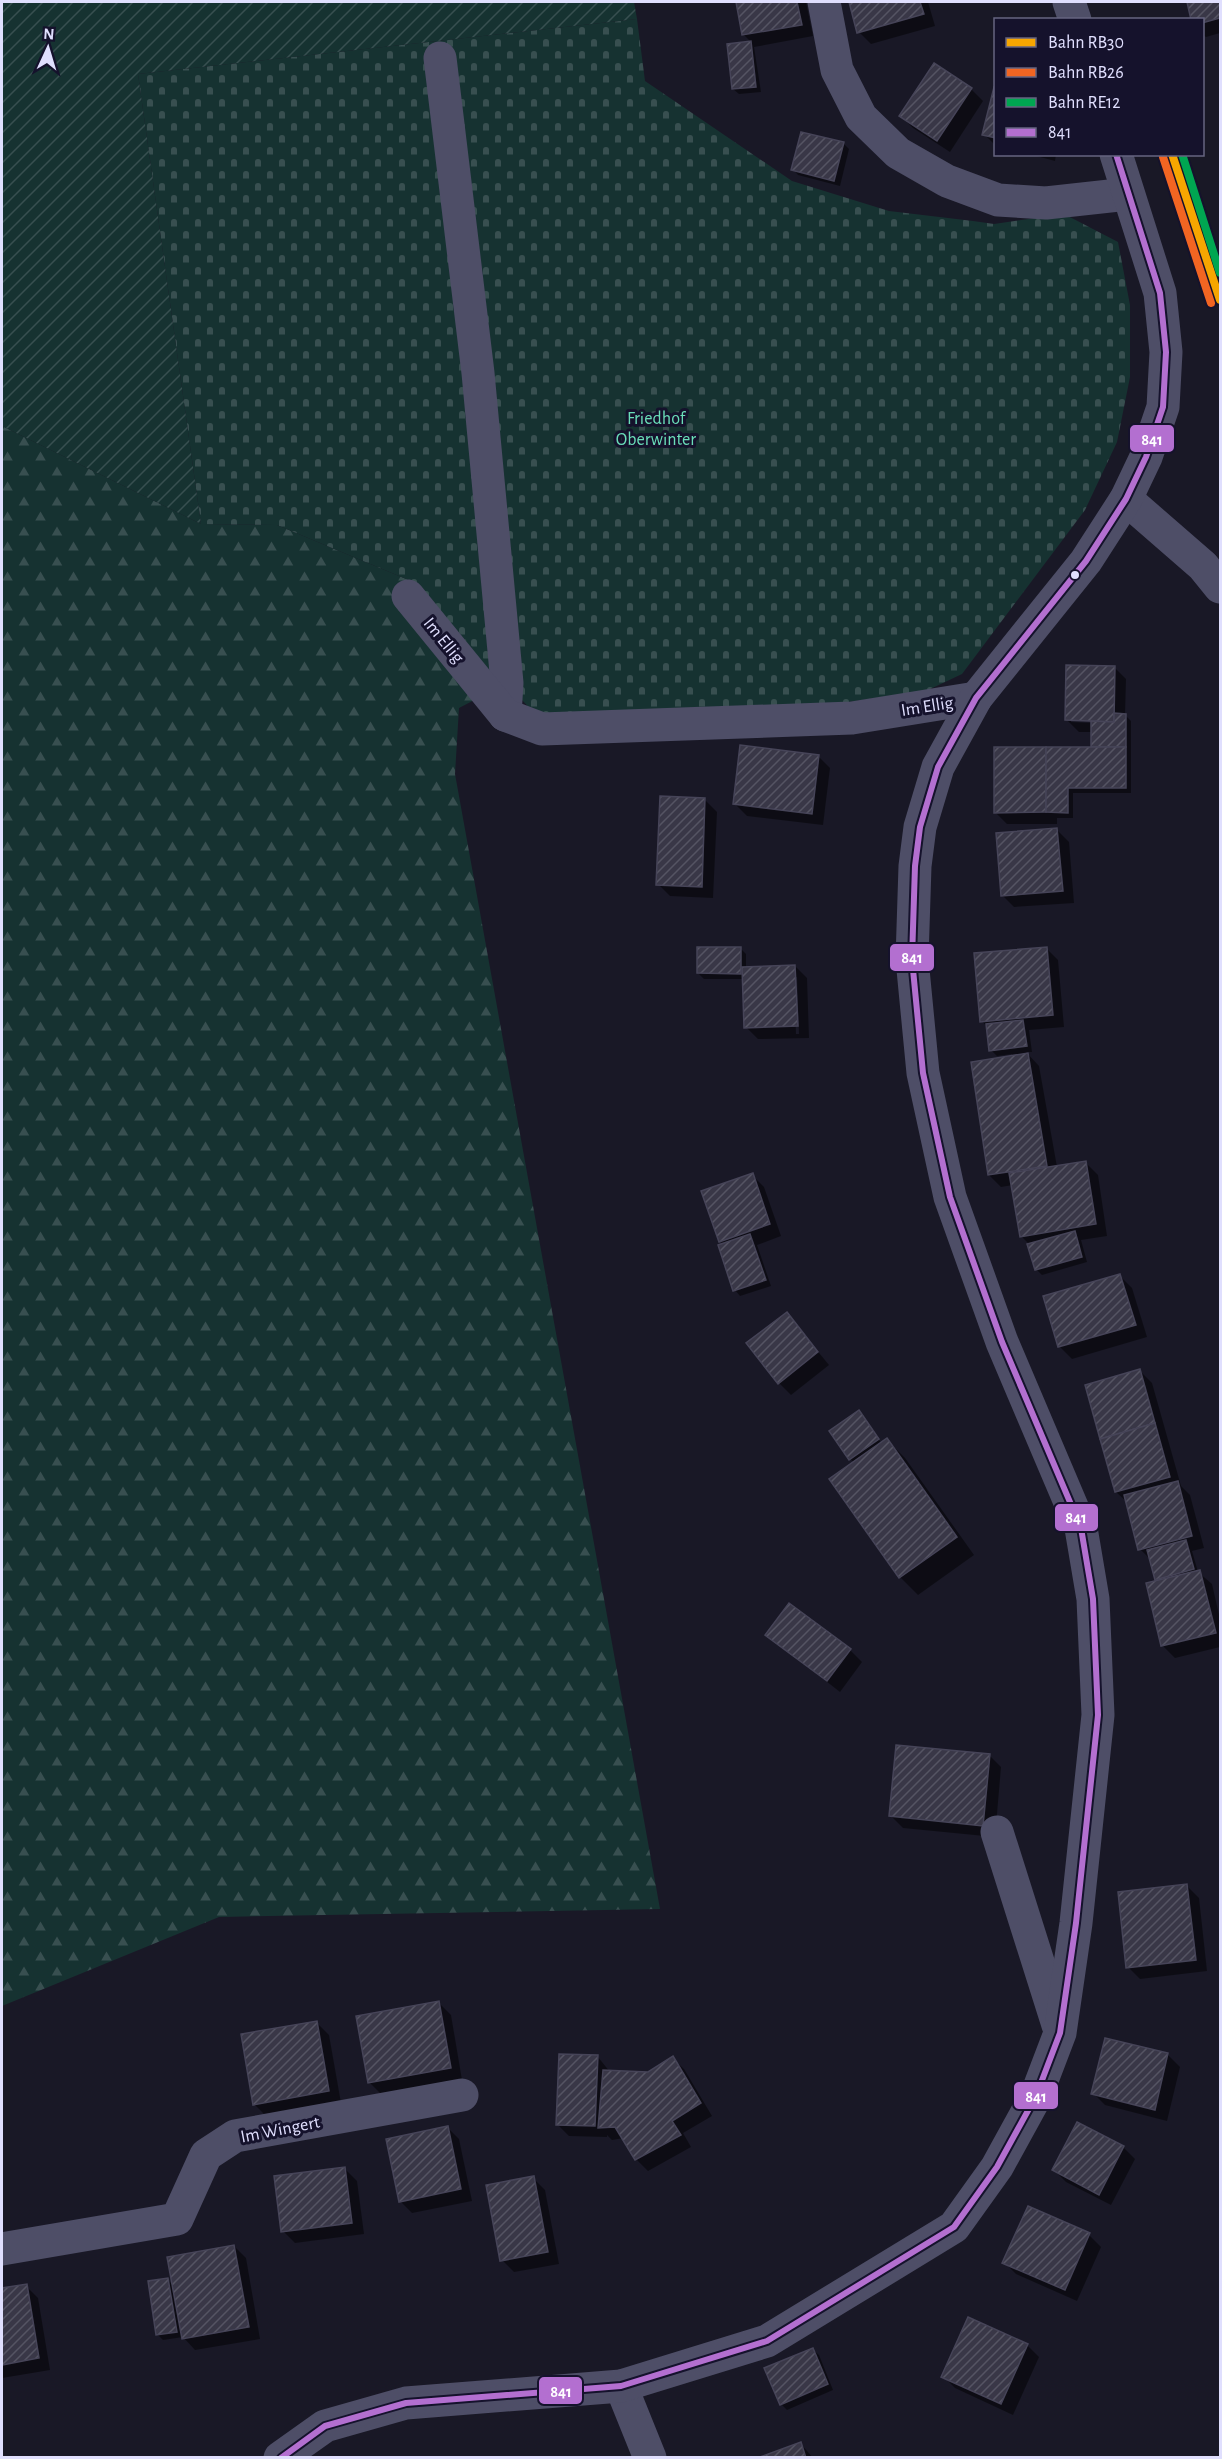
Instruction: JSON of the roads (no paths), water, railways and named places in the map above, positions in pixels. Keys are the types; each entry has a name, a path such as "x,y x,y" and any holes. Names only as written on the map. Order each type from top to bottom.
{"street":[{"path":"824,2 837,70 861,117 898,153 947,181 998,200 1046,203 1128,194"},
{"path":"1069,2 1074,18"},
{"path":"440,58 479,385 507,683 505,715"},
{"path":"976,698 1086,561 1126,499 1146,457 1163,407 1166,352 1160,293 1117,156"},
{"path":"1126,499 1203,566 1221,587"},
{"name":"Im Ellig","path":"408,596 505,715 542,729 840,719 976,698"},
{"name":"Im Ellig","path":"280,2457 325,2426 406,2403 621,2386 767,2341 954,2227 997,2167 1036,2096 1060,2033 1076,1923 1098,1715 1093,1599 1081,1528 1002,1342 950,1197 923,1072 912,958 915,866 920,827 938,767 976,698"},
{"path":"997,1832 1060,2033"},
{"name":"Im Wingert","path":"2,2249 177,2219 206,2155 235,2136 462,2095"},
{"path":"621,2386 650,2457"}],"rail line":[{"name":"RB30","path":"1173,156 1220,300"},
{"name":"RE12","path":"1183,156 1220,273"},
{"name":"RB26","path":"1163,157 1211,303"}],"park label":[{"name":"Friedhof Oberwinter","path":"656,428"}]}
